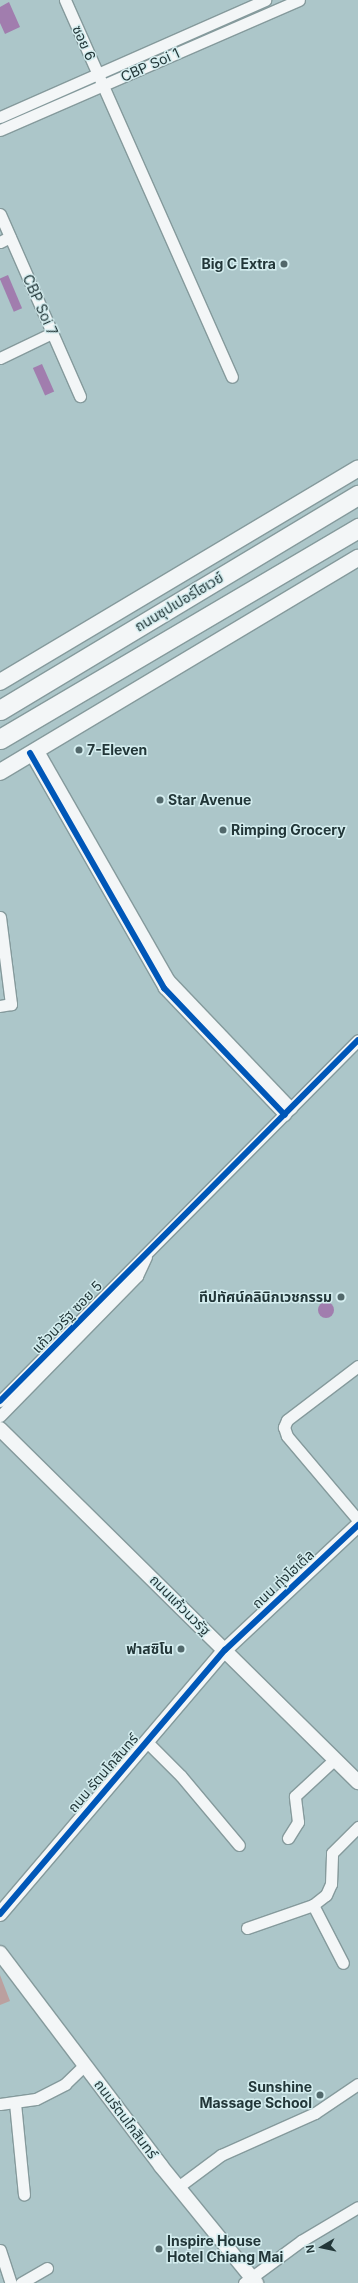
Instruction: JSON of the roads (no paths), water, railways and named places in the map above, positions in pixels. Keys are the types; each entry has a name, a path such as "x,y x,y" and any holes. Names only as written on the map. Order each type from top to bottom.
{"highway":[{"path":"322,516 358,480"},
{"name":"ถนนซุปเปอร์ไฮเวย์","path":"0,710 358,495"},
{"name":"ถนนซุปเปอร์ไฮเวย์","path":"0,739 358,528"}],"main road":[{"path":"0,682 358,470"},
{"path":"0,772 358,558"}],"street":[{"name":"ซอย 6","path":"65,0 104,85 232,377"},
{"name":"CBP Soi 1","path":"0,117 99,74 245,4 265,0"},
{"name":"CBP Soi 1","path":"0,130 299,0"},
{"path":"245,4 252,20"},
{"name":"CBP Soi 7","path":"0,214 5,239 52,333 80,396"},
{"path":"0,358 52,333"},
{"path":"34,751 91,852 164,988 185,1004 288,1111"},
{"path":"0,917 11,1004 0,1006"},
{"name":"แก้วนวรัฐ ซอย 5","path":"0,1416 134,1272 150,1249 358,1040"},
{"name":"แก้วนวรัฐ ซอย 5","path":"0,1401 134,1272"},
{"path":"358,1366 287,1420 284,1427 287,1436 358,1520"},
{"name":"ถนนแก้วนวรัฐ","path":"0,1429 358,1782"},
{"name":"ถนน ทุ่งโฮเต็ล","path":"225,1650 358,1525"},
{"name":"ถนน รัตนโกสินทร์","path":"0,1914 225,1650"},
{"path":"146,1741 181,1776 239,1845"},
{"path":"288,1838 298,1822 295,1796 335,1759"},
{"path":"247,1928 313,1905 329,1891 332,1853 358,1828"},
{"path":"313,1905 343,1963"},
{"name":"ถนนรัตนโกสินทร์","path":"0,1953 250,2281"},
{"path":"0,2104 36,2099 65,2084 85,2065"},
{"path":"178,2187 220,2155 315,2113 358,2084"},
{"path":"15,2103 24,2195"},
{"path":"250,2281 301,2241 358,2207"},
{"path":"0,2250 11,2283"},
{"path":"22,2283 47,2268"}],"place":[{"name":"Big C Extra","path":"284,264"},
{"name":"7-Eleven","path":"79,750"},
{"name":"Star Avenue","path":"160,800"},
{"name":"Rimping Grocery","path":"223,830"},
{"name":"ทีปทัศน์คลินิกเวชกรรม","path":"341,1297"},
{"name":"ฟาสซิโน","path":"181,1649"},
{"name":"Sunshine Massage School","path":"320,2095"},
{"name":"Inspire House Hotel Chiang Mai","path":"159,2249"}]}
